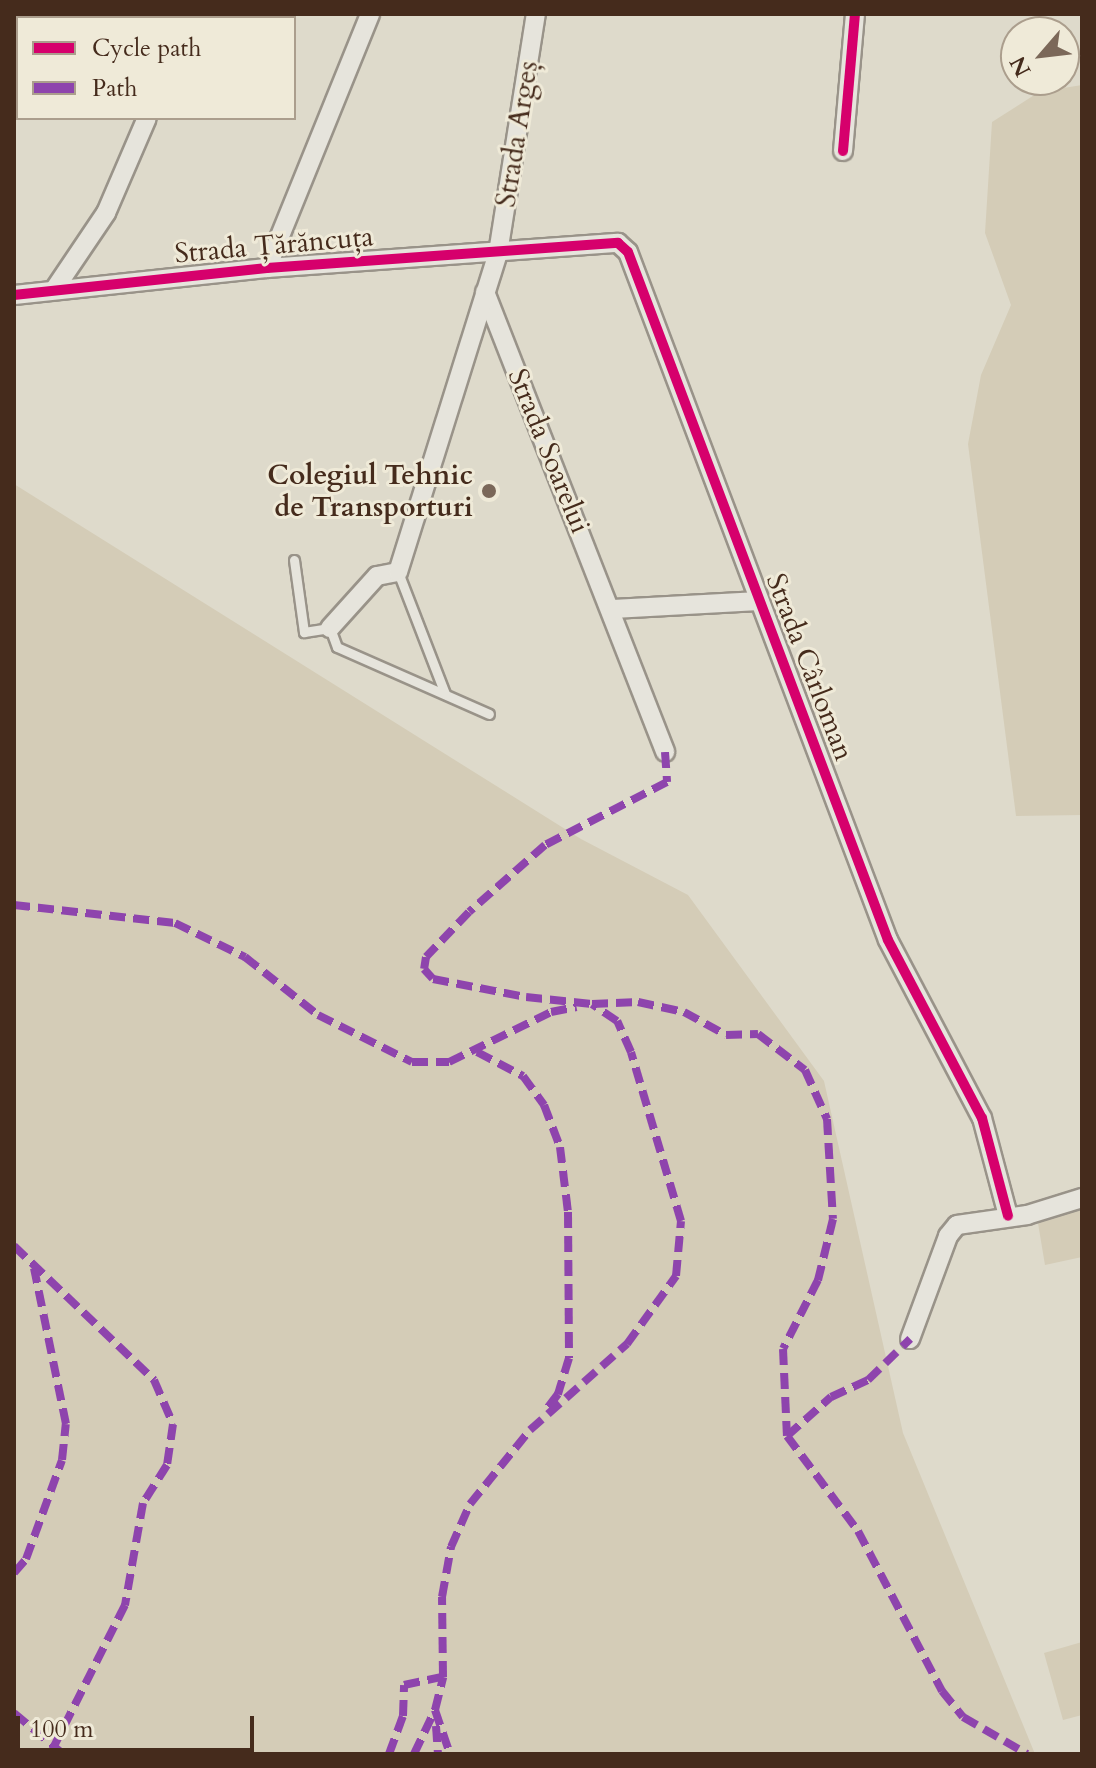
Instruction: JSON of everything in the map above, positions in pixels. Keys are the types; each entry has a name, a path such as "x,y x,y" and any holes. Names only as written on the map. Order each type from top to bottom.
{"street":[{"path":"267,268 370,14"},
{"name":"Strada Argeș","path":"498,253 536,14"},
{"path":"843,151 855,14"},
{"path":"54,290 106,213 146,120"},
{"name":"Strada Cârloman","path":"498,253 618,243 628,252 888,940 982,1118 1008,1216"},
{"path":"330,628 377,576 398,572 498,253"},
{"name":"Strada Țărăncuța","path":"14,295 267,268 498,253"},
{"name":"Strada Soarelui","path":"485,292 613,609 665,752"},
{"path":"613,609 759,601"},
{"path":"910,1339 948,1236 957,1225 1082,1198"}],"lane":[{"path":"294,560 304,632 330,628 337,647 489,714"},
{"path":"398,572 445,694"}],"shaded area":[{"path":"1080,85 1082,815 1016,816 968,444 981,375 1011,305 985,233 992,122 1033,96 1080,96"},
{"path":"14,484 581,839 688,895 824,1081 903,1433 1035,1754 14,1754"},
{"path":"1082,1209 1082,1257 1045,1265 1038,1223"},
{"path":"1082,1642 1082,1715 1063,1720 1044,1653"}],"marked path":[{"path":"97,14 104,16"},
{"path":"665,752 667,782 545,845 469,912 426,957 424,969 433,979 526,997 592,1004 638,1002 684,1012 726,1035 758,1034 805,1070 827,1119 833,1219 818,1280 783,1349 787,1436 858,1531 942,1691 963,1717 1027,1754"},
{"path":"14,905 175,923 245,957 318,1015 412,1062 449,1062 551,1012 577,1007"},
{"path":"414,1754 435,1710 443,1677 442,1597 451,1547 470,1504 530,1430 627,1344 676,1276 681,1221 631,1052 617,1021 592,1004"},
{"path":"477,1052 523,1076 544,1105 560,1147 568,1212 569,1358 558,1394 545,1411"},
{"path":"14,1246 154,1380 173,1424 167,1465 143,1503 125,1605 50,1754"},
{"path":"14,1573 26,1559 62,1460 66,1424 34,1268"},
{"path":"787,1436 831,1397 868,1380 910,1339"},
{"path":"389,1754 403,1716 404,1685 443,1677"},
{"path":"435,1710 450,1754"},
{"path":"14,1713 63,1754"},
{"path":"436,1726 438,1754"}],"cycle path":[{"path":"843,151 855,14"},
{"path":"14,295 267,268 618,243 628,252 888,940 982,1118 1008,1216"}],"place":[{"name":"Colegiul Tehnic de Transporturi","path":"489,491"}]}
